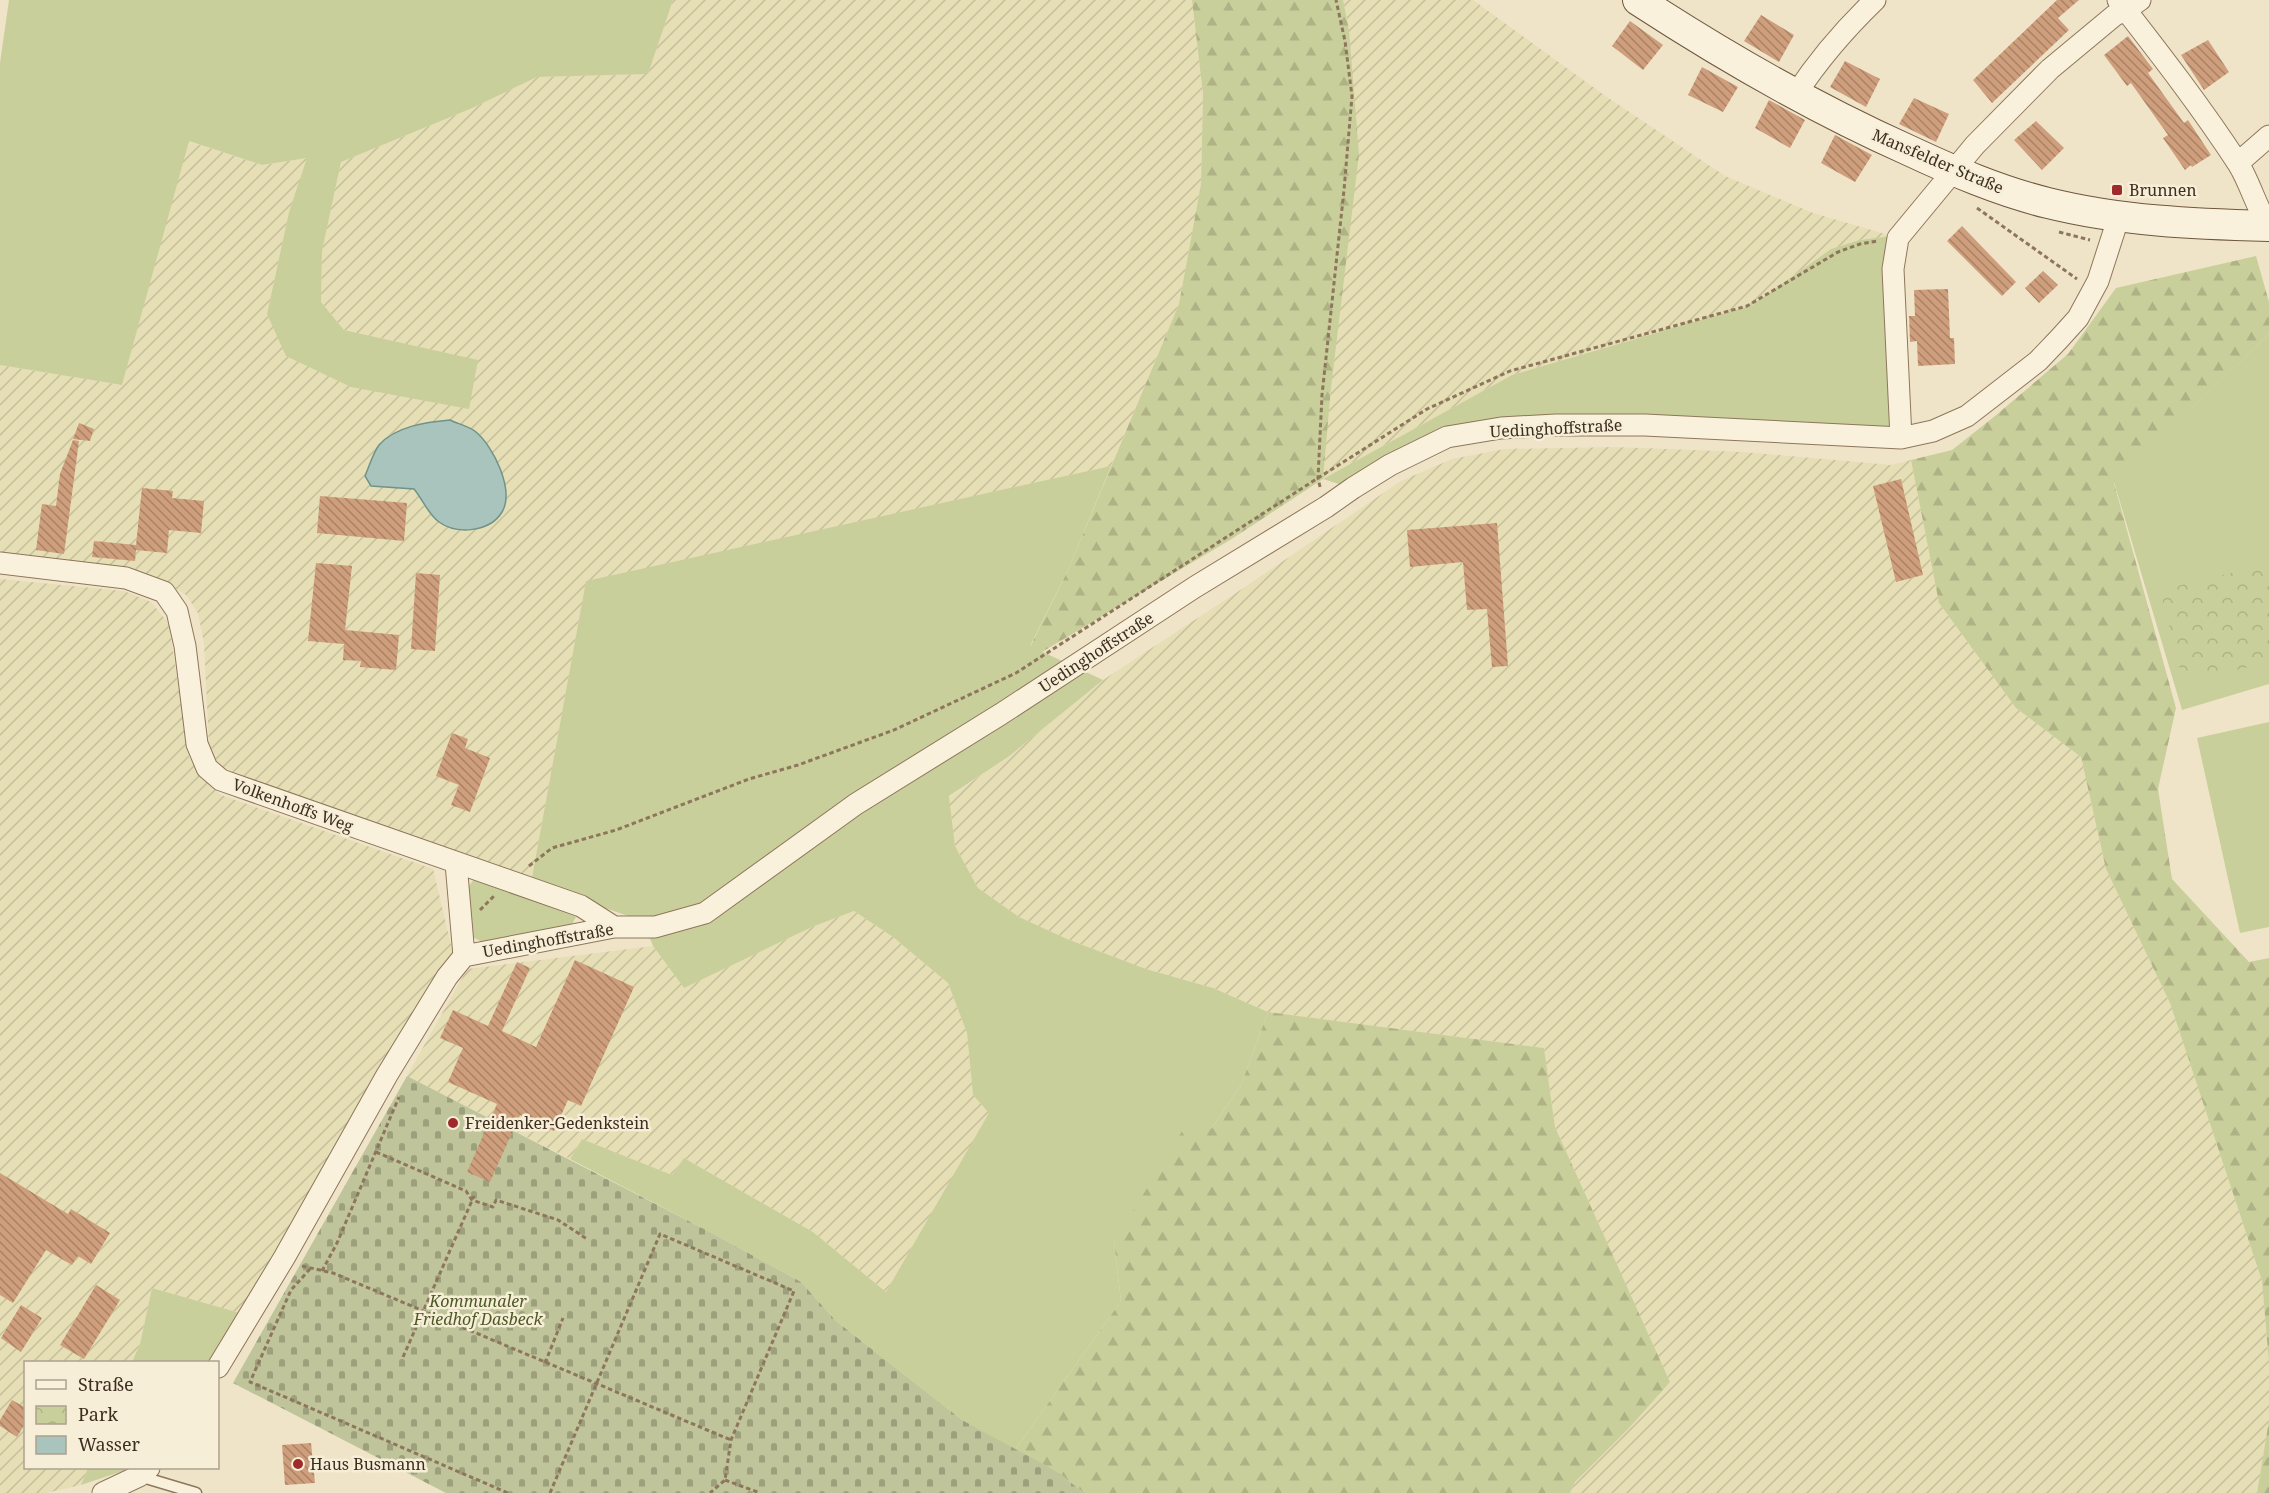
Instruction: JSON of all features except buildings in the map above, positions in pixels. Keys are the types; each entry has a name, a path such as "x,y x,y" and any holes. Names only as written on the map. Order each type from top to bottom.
{"street":[{"name":"Mansfelder Straße","path":"1638,0 1724,54 1796,94 1882,138 1954,171 2040,201 2119,216 2204,224 2269,226"},
{"path":"1796,94 1818,61 1850,24 1875,0"},
{"path":"1900,438 1893,269 1898,238 1975,145 2050,69 2128,3 2249,181 2258,211 2269,226"},
{"path":"2238,164 2269,136"},
{"name":"Uedinghoffstraße","path":"219,1365 284,1258 387,1075 447,977 464,956 614,927 655,927 705,913 856,804 1390,465 1447,437 1501,428 1556,425 1645,425 1900,438 1933,431 1967,416 2038,361 2078,318 2098,281 2119,216"},
{"name":"Volkenhoffs Weg","path":"0,563 126,578 164,592 177,611 185,646 197,744 207,768 221,780 581,906 614,927"},
{"path":"456,863 464,956"},
{"path":"103,1493 144,1472"}],"lane":[{"path":"144,1472 195,1493"}],"path":[{"path":"1326,507 1317,478 1322,395 1352,96 1345,41 1336,0"},
{"path":"1971,204 1987,213 2093,291"},
{"path":"462,927 509,882 552,848 616,830 749,779 798,765 894,730 1016,673 1427,409 1510,371 1747,306 1838,252 1860,244 1898,238"},
{"path":"322,1271 337,1242 403,1088 387,1075"},
{"path":"376,1152 435,1175 493,1207 496,1200 558,1220 587,1239"},
{"path":"403,1357 473,1198"},
{"path":"550,1493 660,1234 794,1292 731,1440 725,1480 710,1493"},
{"path":"284,1258 310,1269 333,1273 731,1440"},
{"path":"310,1269 291,1290 250,1382 508,1493"},
{"path":"545,1363 563,1318"},
{"path":"725,1480 760,1493"}],"shaded area":[{"path":"673,0 1192,0 1203,94 1201,184 1179,304 1111,466 586,582 531,883 231,774 216,764 209,746 204,643 198,613 186,595 158,578 0,555 0,365 122,385 188,141 262,165 308,158 289,212 267,314 478,360 344,330 321,302 322,251 341,162 470,109 537,77 648,74"},
{"path":"1343,0 1473,0 1604,95 1725,176 1813,213 1892,236 1859,240 1831,249 1752,305 1512,375 1323,479 1331,388 1349,30"},
{"path":"1615,447 1743,452 1891,465 1911,460 1939,603 2016,708 2081,757 2106,869 2170,1003 2262,1281 2269,1363 2269,1420 2257,1493 1570,1493 1575,1482 1670,1382 1555,1127 1544,1048 1268,1012 1213,988 1146,969 1067,939 1019,917 978,888 955,846 949,797 1008,757 1103,680 1401,481 1452,459 1505,449"},
{"path":"0,579 124,591 151,602 169,624 189,757 210,785 221,795 433,869 453,953 240,1313 152,1288 140,1344 132,1361 24,1361 24,1469 88,1469 81,1485 46,1493 0,1493"},
{"path":"854,911 893,937 948,983 967,1033 973,1095 990,1113 886,1292 813,1232 684,1158 672,1175 582,1139 570,1159 407,1076 467,969 653,946 684,988 812,927"}],"green space":[{"path":"9,0 673,0 648,74 537,77 470,109 341,162 322,251 321,302 344,330 478,360 469,409 351,387 286,356 267,314 289,212 307,158 262,165 189,141 122,385 0,365 0,63"},
{"path":"1192,0 1343,0 1349,30 1359,154 1331,388 1323,479 1230,540 1042,652 1030,647 1068,570 1179,304 1201,184 1203,94"},
{"path":"1892,236 1886,260 1889,428 1503,420 1450,426 1390,453 1342,485 1323,479 1512,375 1752,305 1831,249 1859,240"},
{"path":"2256,256 2269,302 2269,334 2114,483 2176,708 2158,789 2172,879 2249,962 2269,958 2269,1363 2262,1281 2170,1003 2106,869 2081,757 2016,708 1939,603 1911,460 1952,450 1995,416 2068,354 2116,288"},
{"path":"2269,334 2269,684 2182,710 2114,482"},
{"path":"1111,466 1068,570 1030,646 1103,680 1008,757 949,796 955,846 978,888 1019,917 1067,939 1146,969 1213,988 1268,1012 1241,1085 1211,1129 1114,1242 1121,1301 1015,1450 962,1420 836,1321 801,1282 570,1159 582,1139 672,1175 684,1158 813,1232 886,1292 989,1113 973,1095 967,1033 948,983 893,937 854,911 812,927 684,988 653,946 643,921 531,883 586,581"},
{"path":"2269,564 2269,663 2183,681 2160,590"},
{"path":"2269,722 2269,927 2240,933 2197,738"},
{"path":"478,876 570,908 576,917 571,926 482,942 465,933 464,917 465,895"},
{"path":"1268,1012 1544,1048 1555,1127 1670,1382 1630,1427 1575,1482 1570,1493 1084,1493 1056,1471 1015,1450 1121,1301 1114,1242 1184,1128 1211,1129 1241,1085"},
{"name":"Kommunaler Friedhof Dasbeck","path":"407,1076 710,1232 801,1282 836,1321 962,1420 1056,1471 1084,1493 446,1493 233,1383"},
{"path":"152,1288 240,1313 210,1361 132,1361 140,1344"},
{"path":"2269,1420 2269,1493 2257,1493"},
{"path":"88,1469 129,1469 81,1485"}],"water":[{"path":"450,420 470,428 483,439 495,458 504,481 506,492 502,512 497,519 482,527 464,530 446,526 432,515 414,489 371,486 365,476 379,445 394,433 412,426"}],"place":[{"name":"Brunnen","path":"2117,190"},
{"name":"Freidenker-Gedenkstein","path":"453,1123"},
{"name":"Haus Busmann","path":"298,1464"}]}
